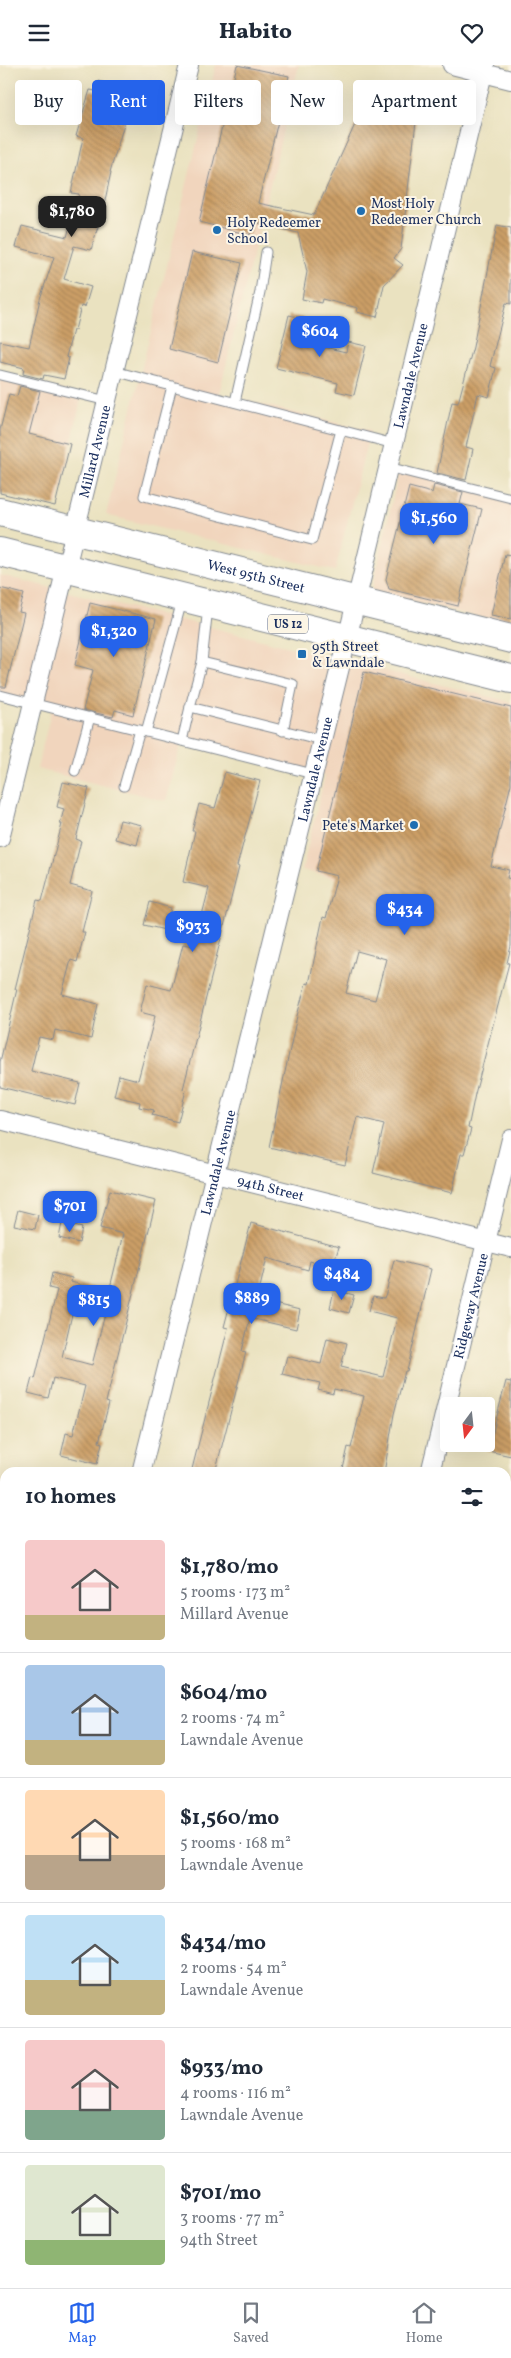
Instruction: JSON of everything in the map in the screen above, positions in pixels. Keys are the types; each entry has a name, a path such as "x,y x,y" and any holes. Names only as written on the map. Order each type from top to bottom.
{"main road":[{"name":"West 95th Street","path":"0,512 511,639"},
{"name":"US 12","path":"0,552 511,679"}],"street":[{"name":"Millard Avenue","path":"0,839 189,65"},
{"path":"452,65 484,69 511,80"},
{"name":"Lawndale Avenue","path":"142,1467 347,639 484,69"},
{"name":"94th Street","path":"0,1121 511,1248"},
{"name":"Ridgeway Avenue","path":"431,1467 511,1139"}],"lane":[{"path":"235,403 260,292 266,252"},
{"path":"114,371 394,444"},
{"path":"0,375 107,401"},
{"path":"172,386 144,496 181,506 312,540 341,430"},
{"path":"388,467 511,498"},
{"path":"182,741 202,662 195,601"},
{"path":"124,786 143,731 195,601"},
{"path":"202,662 293,684 283,731"},
{"path":"0,695 313,774"},
{"path":"190,707 322,740"},
{"path":"75,771 90,717"}],"shaded area":[{"name":"Holy Redeemer School","path":"216,65 299,65 295,80 271,80 271,125 284,125 219,394 370,431 335,571 106,515 201,125 261,125 261,80 212,80"},
{"path":"0,375 82,395 58,504 0,490"},
{"path":"399,470 511,498 511,625 372,591"},
{"path":"0,575 511,702 511,922 302,870 325,776 182,741 166,801 37,769 52,708 0,695"}],"building":[{"name":"Most Holy Redeemer Church","path":"237,65 289,76 288,80 271,80 271,125 277,125 258,203 314,215 355,125 416,125 401,249 394,258 403,265 384,285 377,317 357,312 358,308 322,299 321,303 302,299 307,272 298,233 253,222 250,235 199,222 222,125 261,125 261,80 233,80"},
{"path":"90,90 92,90 92,125 124,125 91,250 74,246 64,279 91,287 85,307 81,306 75,330 73,330 66,357 69,358 64,379 44,375 43,379 23,374 24,368 0,362 0,341 29,347 40,299 54,257 16,247 22,226 67,237 79,194 71,193 83,138 76,136 79,125 82,125 82,116"},
{"path":"497,225 511,228 511,304 506,303 490,366 496,368 489,397 478,394 466,447 473,449 466,480 437,473 452,402 458,403 473,347"},
{"path":"192,252 242,263 218,362 169,349"},
{"path":"289,315 307,319 302,342 346,352 348,342 366,346 354,395 336,391 338,383 276,368"},
{"path":"20,386 40,391 29,434 70,444 55,506 0,493 0,430 9,394 17,396"},
{"path":"434,485 463,492 460,504 482,509 458,606 389,589 386,579 409,487 432,493"},
{"path":"505,554 511,555 511,619 491,615"},
{"path":"0,588 24,594 19,612 24,613 6,687 0,687"},
{"path":"90,603 156,619 133,715 115,710 113,717 83,710 93,670 75,665"},
{"path":"364,672 511,708 511,784 491,866 509,870 507,878 511,879 511,946 507,963 509,963 475,1094 468,1128 471,1129 464,1154 461,1154 452,1193 373,1173 384,1124 357,1117 345,1165 269,1147 297,1016 306,983 309,984 323,917 326,918 337,876 316,871","holes":["357,951 386,959 375,1000 346,993"]},
{"path":"225,772 260,781 237,866 239,867 183,1089 186,1090 178,1122 152,1115 154,1110 139,1107 140,1102 114,1096 119,1075 138,1080 155,1016 140,1012 147,984 171,990 183,944 194,946 209,888 183,882 195,831 192,831 199,804 215,808"},
{"path":"63,782 89,788 76,839 81,841 70,885 92,891 82,932 85,932 77,962 71,960 62,994 98,1004 91,1039 55,1030 53,1040 39,1037 31,1071 80,1083 75,1105 0,1087 0,1062 17,989 15,989 37,900 42,901 62,824 60,824 64,809 57,807"},
{"path":"120,820 142,825 137,845 115,839"},
{"path":"150,902 171,908 165,930 144,925"},
{"path":"110,1190 156,1201 106,1402 109,1403 99,1442 102,1443 97,1464 61,1455 66,1433 73,1435 85,1386 53,1378 48,1398 28,1393 32,1378 35,1379 57,1290 49,1288 52,1273 72,1278 71,1282 109,1292 123,1234 100,1228","holes":["74,1306 105,1314 92,1365 62,1357"]},
{"path":"18,1210 38,1215 35,1229 14,1225"},
{"path":"62,1223 82,1228 79,1243 59,1238"},
{"path":"251,1223 339,1247 332,1268 310,1261 308,1270 267,1258 257,1300 300,1310 296,1329 250,1318 242,1351 246,1352 217,1467 193,1467 228,1328 224,1327"},
{"path":"394,1260 431,1269 407,1371 405,1371 394,1414 385,1467 343,1467 348,1447 351,1448 364,1396 334,1389 333,1394 318,1390 320,1383 282,1374 287,1356 321,1364 327,1338 347,1343 341,1367 383,1377 397,1318 369,1311 373,1296 384,1298"},
{"path":"334,1290 354,1295 349,1313 330,1308"},
{"path":"506,1381 511,1382 511,1456 495,1453 495,1424"}],"place":[{"name":"Most Holy Redeemer Church","path":"361,211"},
{"name":"Holy Redeemer School","path":"217,230"},
{"name":"95th Street & Lawndale","path":"302,654"},
{"name":"Pete's Market","path":"414,825"}]}
